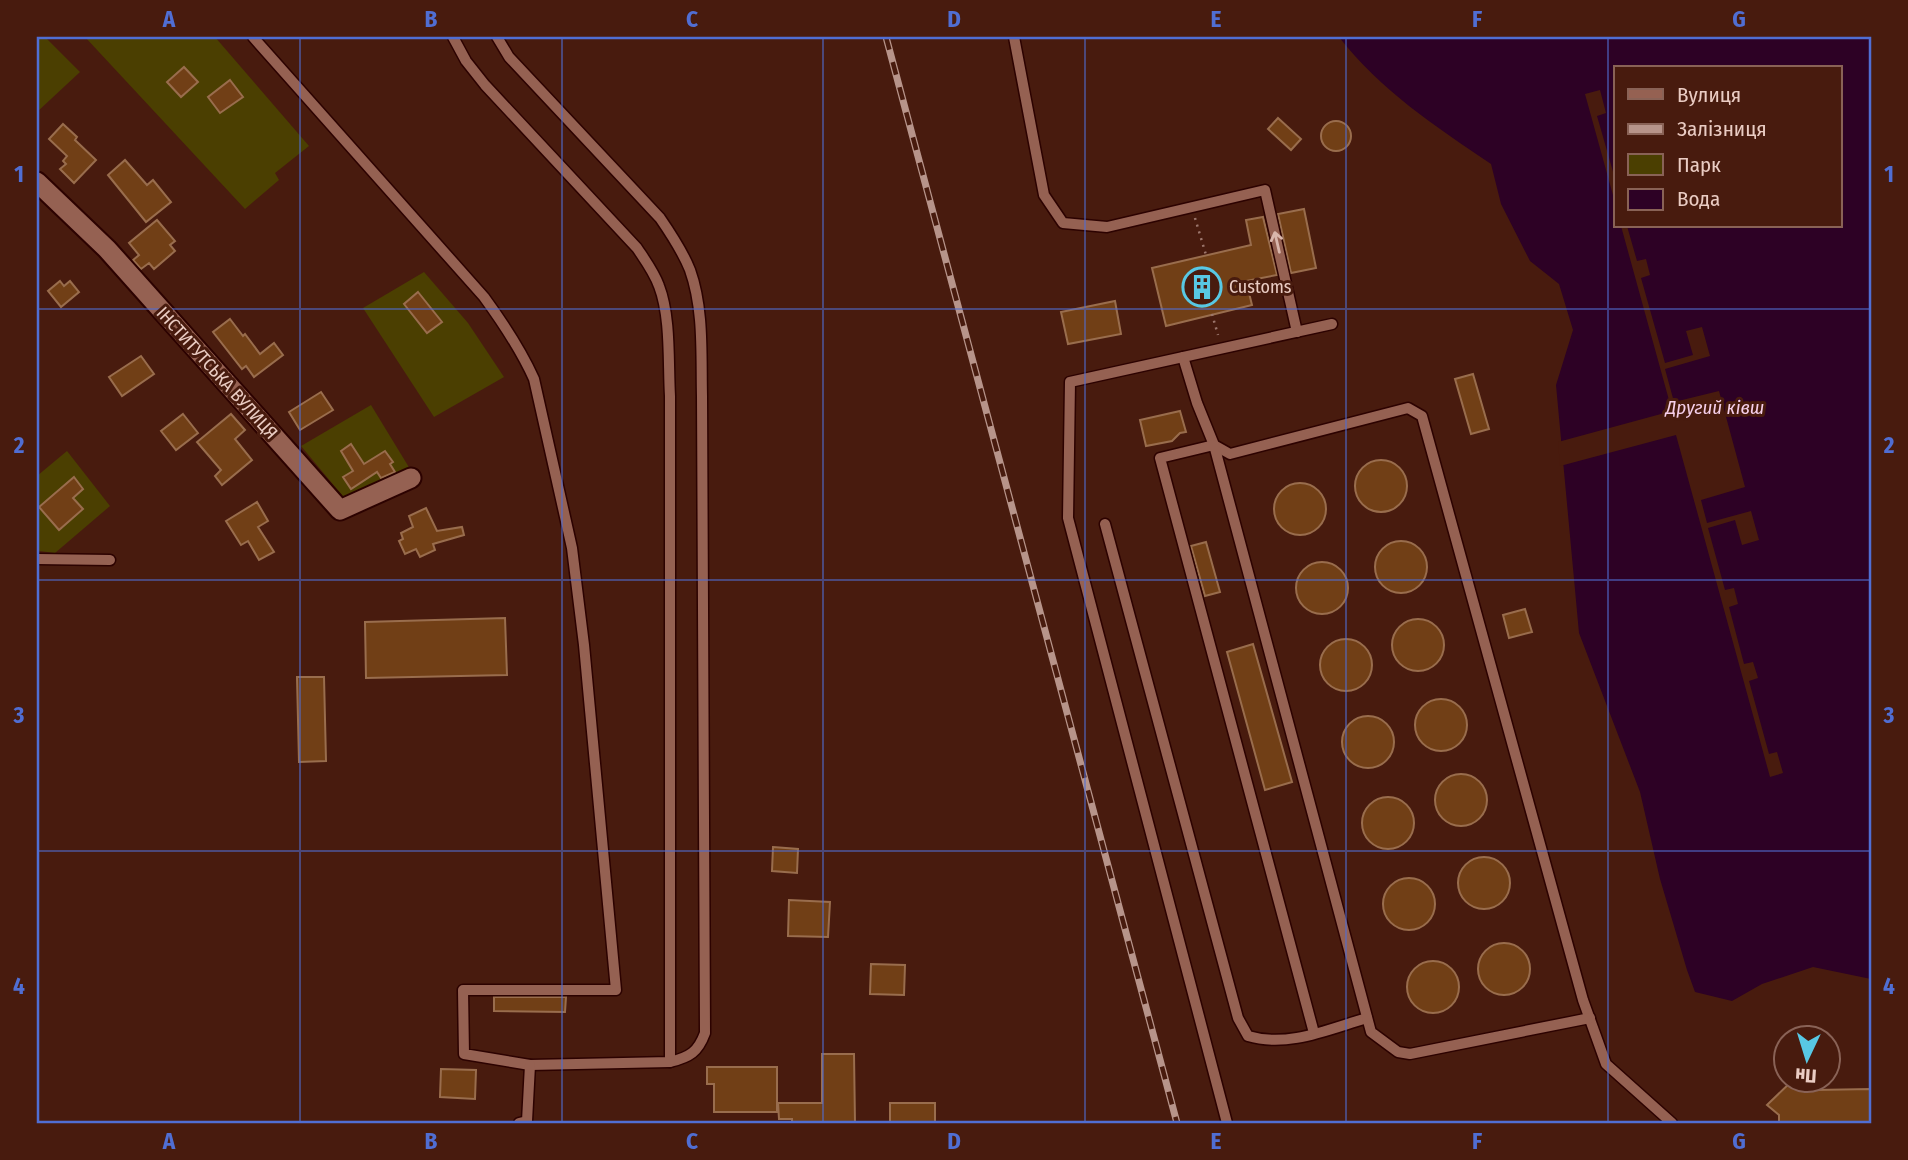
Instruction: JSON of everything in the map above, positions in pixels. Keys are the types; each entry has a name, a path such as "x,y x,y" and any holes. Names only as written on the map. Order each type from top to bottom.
{"street":[{"name":"ІНСТИТУТСЬКА ВУЛИЦЯ","path":"37,182 107,249 341,510 411,478"}],"lane":[{"path":"253,37 484,297 522,352 534,379 572,548 587,673 616,990 463,990 464,1054 530,1065 670,1062 688,1058 699,1048 705,1033 702,396 697,298 690,270 660,218 509,57 497,37"},
{"path":"453,37 466,61 485,85 637,248 660,287 665,309 670,396 670,1062"},
{"path":"1014,37 1044,195 1063,223 1107,227 1265,190 1297,332"},
{"path":"1227,1123 1069,518 1070,382 1332,324"},
{"path":"1184,357 1197,403 1214,445 1370,1032 1398,1052 1410,1054 1590,1018"},
{"path":"1314,1033 1160,458 1214,445 1230,454 1408,408 1422,416 1583,1000 1606,1064 1672,1123"},
{"path":"1105,524 1238,1018 1248,1036 1265,1041 1287,1040 1367,1018"},
{"path":"37,559 110,560"},
{"path":"519,1123 527,1121 530,1065"}],"path":[{"path":"1191,206 1206,255"},
{"path":"1212,314 1221,349"}],"green space":[{"path":"37,37 45,37 80,72 37,112"},
{"path":"85,37 215,37 309,146 275,173 279,180 245,209"},
{"path":"424,272 468,323 504,377 434,417 363,308"},
{"path":"371,405 410,469 346,500 301,446"},
{"path":"67,451 110,506 55,553 39,551 37,476"}],"water":[{"name":"Другий ківш","path":"1339,37 1871,37 1871,979 1813,967 1762,984 1732,1001 1695,992 1660,879 1640,792 1579,633 1556,385 1573,330 1559,284 1530,261 1501,204 1491,164 1409,106 1372,74"}],"pier":[{"path":"1600,90 1606,113 1597,116 1614,175 1614,199 1585,94"},
{"path":"1622,228 1628,228 1637,261 1646,259 1650,275 1641,278 1665,363 1693,355 1686,331 1702,327 1710,356 1665,369 1674,402 1719,391 1745,487 1701,500 1707,523 1751,511 1759,540 1742,545 1735,520 1708,528 1725,590 1734,588 1738,604 1729,607 1744,664 1753,662 1758,678 1749,681 1769,754 1777,752 1783,773 1770,777 1676,435 1560,466 1558,442 1672,411"}],"building":[{"path":"184,67 198,82 181,97 167,82"},
{"path":"230,80 243,97 220,113 208,97"},
{"path":"1278,118 1301,139 1291,150 1268,129"},
{"path":"1336,121 1347,125 1351,136 1347,147 1336,151 1325,147 1321,136 1325,125"},
{"path":"63,124 96,160 74,183 60,169 66,164 63,161 67,156 49,139"},
{"path":"125,160 147,185 153,180 171,202 146,222 108,175"},
{"path":"1304,209 1316,268 1291,273 1278,214"},
{"name":"Customs","path":"1263,217 1277,275 1246,281 1252,305 1166,326 1152,268 1251,245 1246,220"},
{"path":"157,220 175,241 170,245 175,251 154,269 149,263 141,269 133,260 139,255 129,243"},
{"path":"60,281 64,286 70,281 79,292 61,307 48,291"},
{"path":"418,292 442,322 427,333 404,304"},
{"path":"1115,301 1121,334 1068,344 1061,312"},
{"path":"230,319 260,354 274,343 283,355 254,377 246,366 242,369 213,332"},
{"path":"141,356 154,374 122,396 109,377"},
{"path":"1473,374 1489,429 1471,434 1455,379"},
{"path":"321,392 333,410 300,430 289,412"},
{"path":"1180,411 1186,432 1180,433 1172,441 1146,446 1140,420"},
{"path":"183,414 198,433 176,450 161,431"},
{"path":"231,414 245,430 235,439 252,460 222,485 215,476 221,470 197,442"},
{"path":"351,444 364,464 385,451 393,462 390,464 395,472 381,478 377,472 351,489 343,477 353,471 341,451"},
{"path":"1381,460 1400,467 1407,486 1400,505 1381,512 1362,505 1355,486 1362,467"},
{"path":"74,477 83,489 73,498 83,509 59,530 39,507"},
{"path":"1300,483 1319,490 1326,509 1319,528 1300,535 1281,528 1274,509 1281,490"},
{"path":"257,502 268,521 258,527 274,552 259,560 248,541 241,545 226,521"},
{"path":"426,508 437,531 462,527 464,535 433,544 435,550 420,557 416,549 405,554 399,541 403,539 401,533 413,527 409,516"},
{"path":"1401,541 1420,548 1427,567 1420,586 1401,593 1382,586 1375,567 1382,548"},
{"path":"1206,542 1220,592 1205,596 1191,546"},
{"path":"1322,562 1341,569 1348,588 1341,607 1322,614 1303,607 1296,588 1303,569"},
{"path":"1525,609 1532,632 1509,638 1503,615"},
{"path":"505,618 507,675 366,678 365,622"},
{"path":"1418,619 1437,626 1444,645 1437,664 1418,671 1399,664 1392,645 1399,626"},
{"path":"1346,639 1365,646 1372,665 1365,684 1346,691 1327,684 1320,665 1327,646"},
{"path":"1253,644 1292,782 1265,790 1227,652"},
{"path":"297,677 324,677 326,761 299,762"},
{"path":"1441,699 1460,706 1467,725 1460,744 1441,751 1422,744 1415,725 1422,706"},
{"path":"1368,716 1387,723 1394,742 1387,761 1368,768 1349,761 1342,742 1349,723"},
{"path":"1461,774 1480,781 1487,800 1480,819 1461,826 1442,819 1435,800 1442,781"},
{"path":"1388,797 1407,804 1414,823 1407,842 1388,849 1369,842 1362,823 1369,804"},
{"path":"773,847 798,849 797,873 772,871"},
{"path":"1484,857 1503,864 1510,883 1503,902 1484,909 1465,902 1458,883 1465,864"},
{"path":"1409,878 1428,885 1435,904 1428,923 1409,930 1390,923 1383,904 1390,885"},
{"path":"789,900 830,902 828,937 788,936"},
{"path":"1504,943 1523,950 1530,969 1523,988 1504,995 1485,988 1478,969 1485,950"},
{"path":"1433,961 1452,968 1459,987 1452,1006 1433,1013 1414,1006 1407,987 1414,968"},
{"path":"871,964 905,965 904,995 870,994"},
{"path":"494,997 566,997 565,1012 494,1011"},
{"path":"822,1054 854,1054 855,1123 792,1123 792,1119 779,1119 778,1103 822,1103"},
{"path":"707,1067 777,1067 777,1112 714,1112 714,1084 707,1084"},
{"path":"441,1069 476,1070 475,1099 440,1097"},
{"path":"1871,1089 1871,1123 1779,1123 1779,1115 1767,1105 1778,1094 1842,1094 1842,1090"},
{"path":"890,1103 935,1103 935,1123 890,1123"}],"railway":[{"path":"886,37 1177,1123"}],"place":[{"name":"Customs","path":"1202,287"}]}
